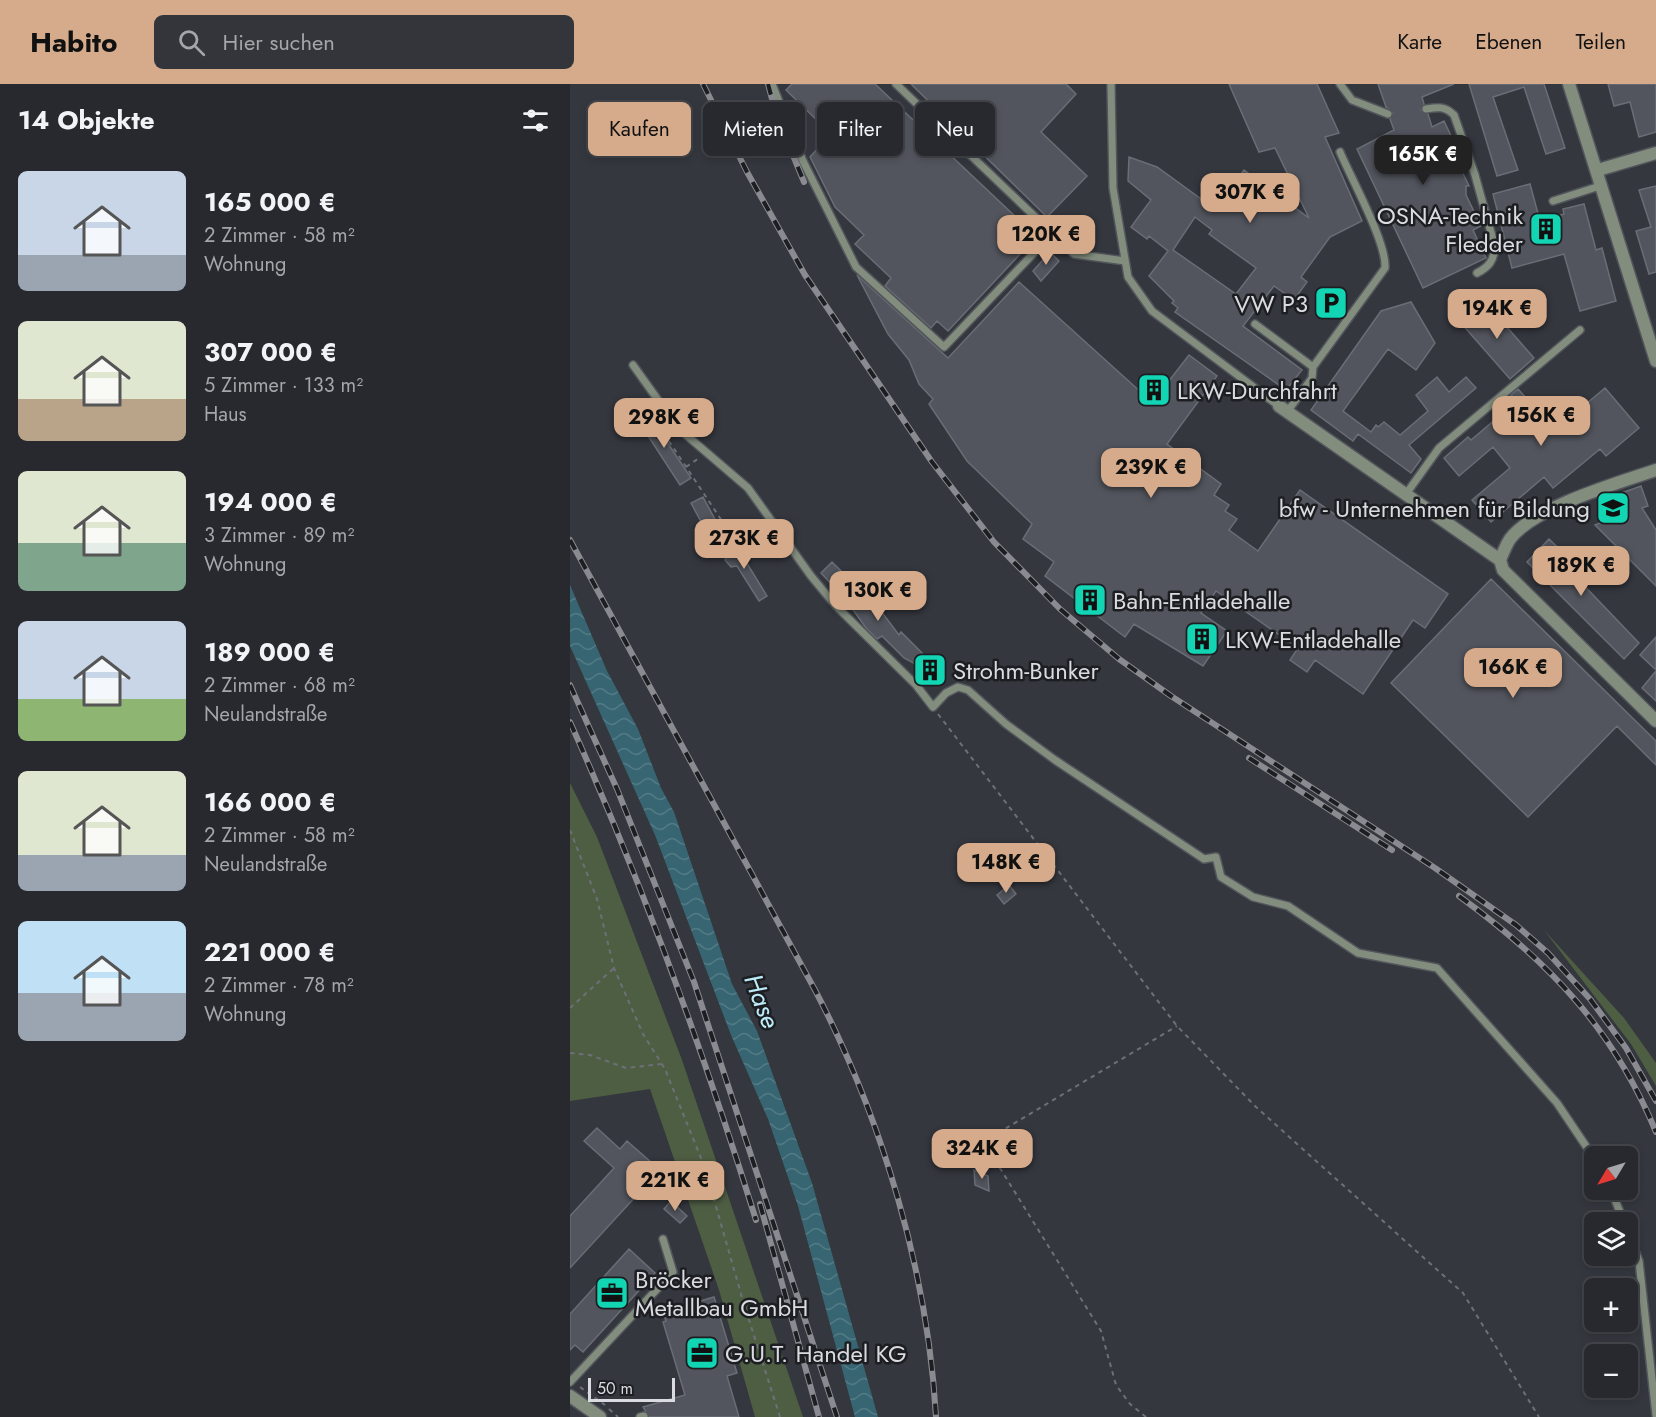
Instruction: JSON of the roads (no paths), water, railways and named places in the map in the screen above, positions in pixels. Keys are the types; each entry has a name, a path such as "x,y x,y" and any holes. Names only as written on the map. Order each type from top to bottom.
{"street":[{"path":"1569,84 1654,347 1656,361"},
{"path":"1598,170 1656,153"},
{"path":"1283,409 1500,560 1503,570 1656,720"},
{"path":"1500,560 1511,538 1537,518 1580,496 1656,470"},
{"path":"570,1396 600,1417"}],"lane":[{"path":"772,84 803,161 856,267 944,347 1053,233"},
{"path":"896,84 1074,254 1125,261"},
{"path":"1111,84 1113,188 1128,277 1152,311 1283,409 1312,378 1313,367 1385,268 1386,259 1382,248 1340,153"},
{"path":"1340,84 1352,100 1388,114"},
{"path":"1426,109 1448,108 1454,115 1475,175 1495,247 1494,259 1484,270 1477,273"},
{"path":"1553,201 1603,185"},
{"path":"1255,324 1313,367"},
{"path":"1406,494 1438,448 1580,330"},
{"path":"633,365 678,428 748,488 817,584 916,685 933,707 946,693 958,687 968,690 1006,724 1055,760 1204,859 1216,857 1221,877 1253,897 1288,906 1358,953 1437,968 1557,1103 1586,1146"},
{"path":"570,1382 673,1272 663,1239"},
{"path":"1638,1258 1656,1415"}],"water":[{"path":"570,585 607,671 638,729 661,788 674,812 732,984 757,1031 812,1183 878,1417 855,1417 798,1206 768,1119 731,1035 655,835 570,646"}],"railway":[{"path":"703,84 747,172 805,275 932,462 994,542 1060,609 1119,659 1171,696 1435,868 1516,925 1548,953 1590,999 1626,1048 1656,1101"},
{"path":"768,84 776,114 804,182"},
{"path":"570,540 815,990 861,1090 881,1143 912,1252 923,1308 936,1417"},
{"path":"570,685 617,789 694,982 837,1417"},
{"path":"570,722 647,906 715,1093 756,1220"},
{"path":"1249,758 1392,850"},
{"path":"1459,896 1522,946 1575,1000 1599,1029 1620,1061 1656,1132"},
{"path":"760,1204 819,1417"}],"place":[{"name":"OSNA-Technik Fledder","path":"1546,229"},
{"name":"VW P3","path":"1331,303"},
{"name":"LKW-Durchfahrt","path":"1154,390"},
{"name":"bfw - Unternehmen für Bildung","path":"1613,508"},
{"name":"Bahn-Entladehalle","path":"1090,600"},
{"name":"LKW-Entladehalle","path":"1202,639"},
{"name":"Strohm-Bunker","path":"930,670"},
{"name":"Bröcker Metallbau GmbH","path":"612,1293"},
{"name":"G.U.T. Handel KG","path":"702,1353"}],"water label":[{"name":"Hase","path":"762,1001"}]}
